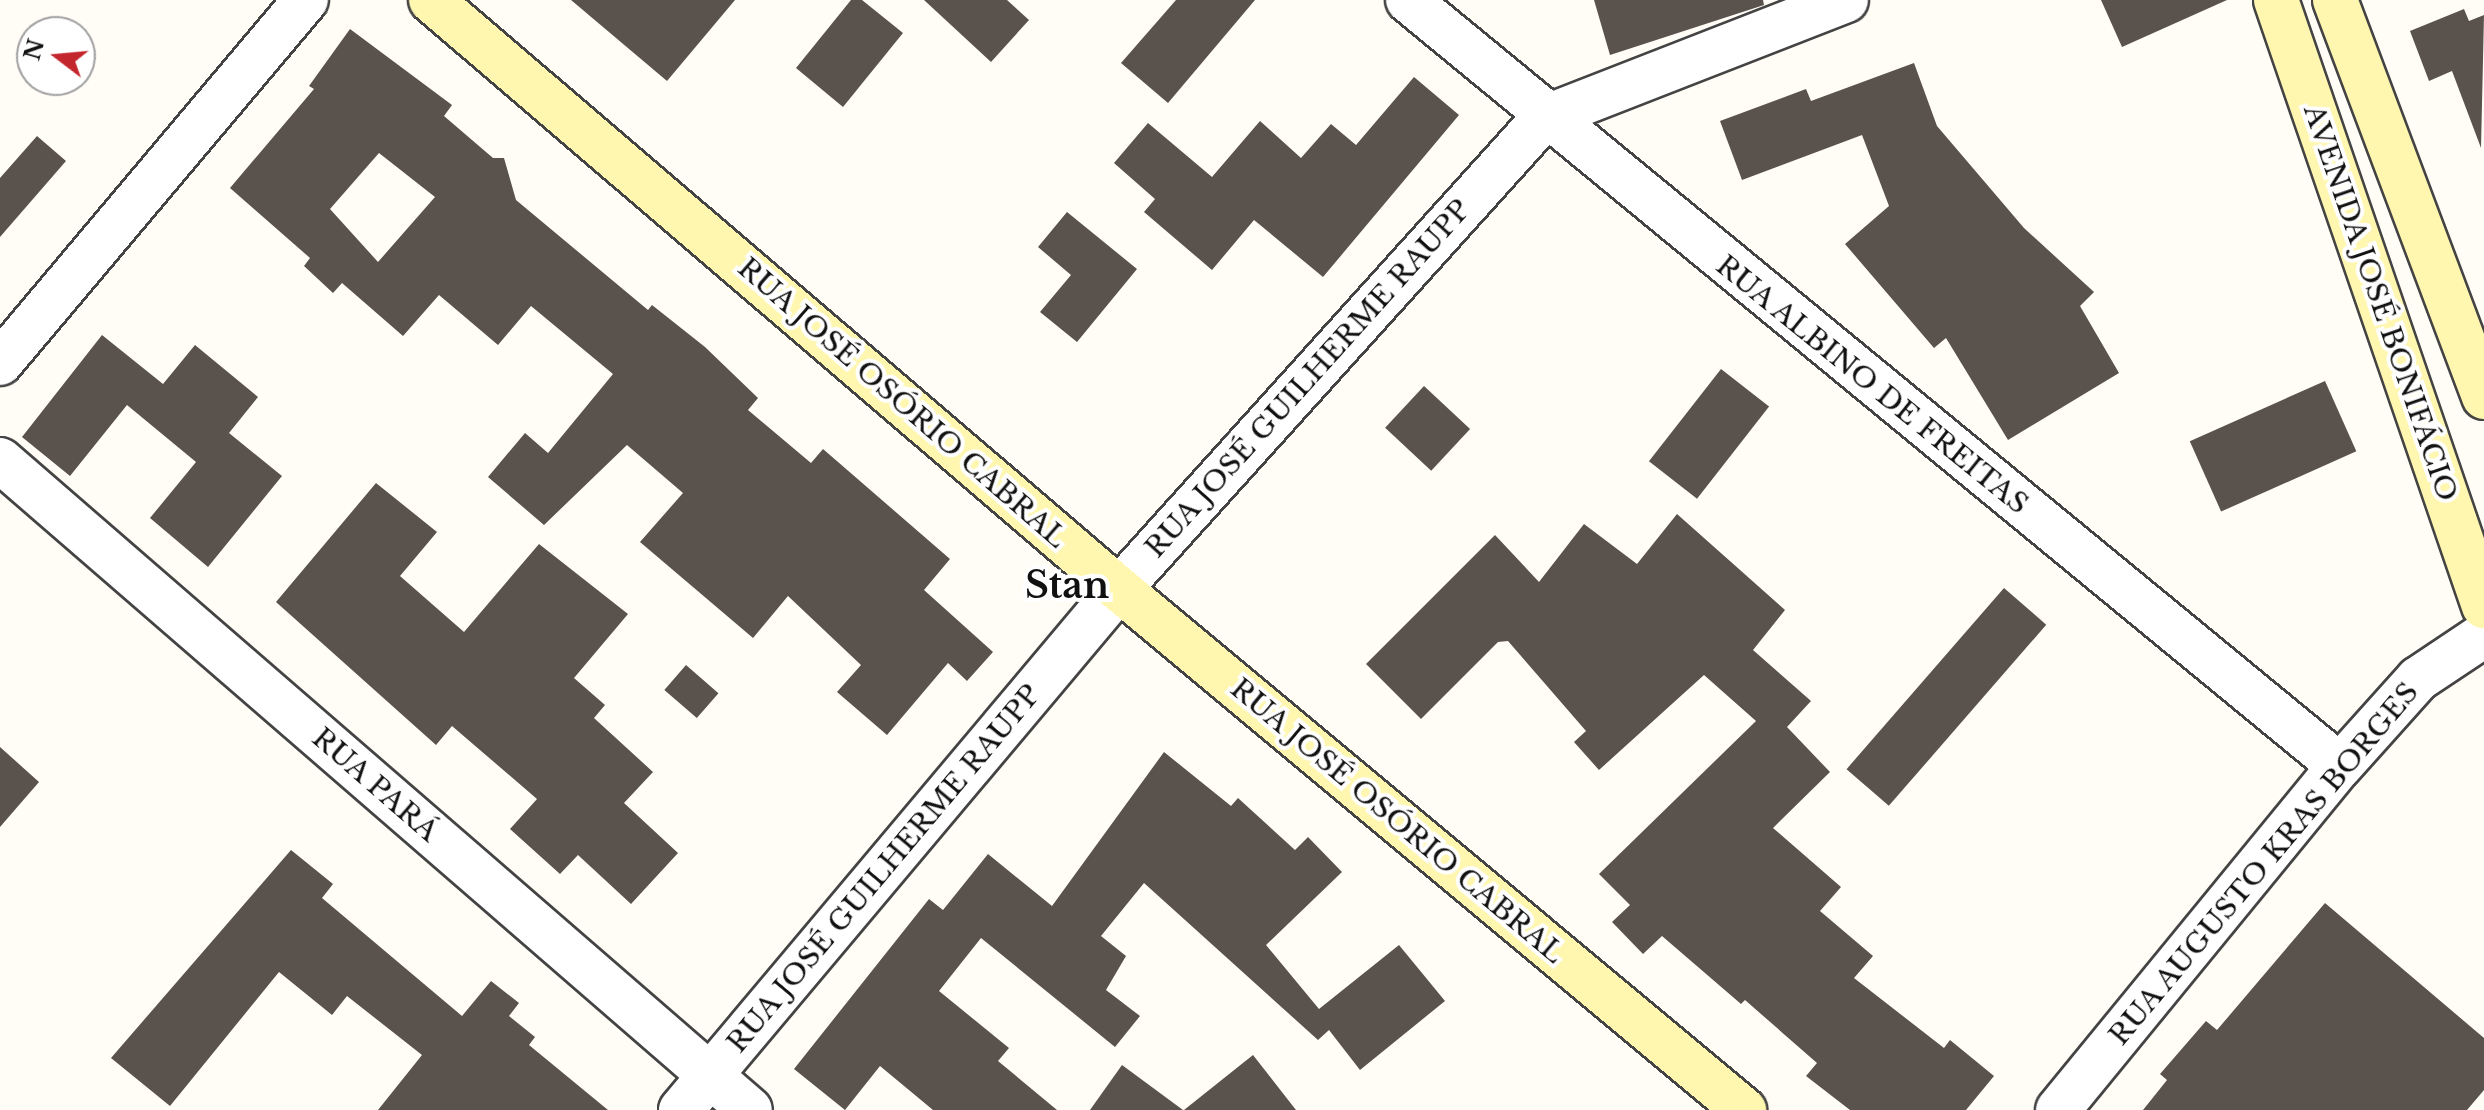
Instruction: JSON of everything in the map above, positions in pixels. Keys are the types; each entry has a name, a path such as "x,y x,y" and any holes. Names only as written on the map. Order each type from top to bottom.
{"street":[{"path":"0,363 306,0"},
{"name":"RUA JOSÉ OSÓRIO CABRAL","path":"431,0 1119,589 1744,1110"},
{"name":"RUA ALBINO DE FREITAS","path":"1408,0 1544,118 2340,766"},
{"name":"RUA JOSÉ GUILHERME RAUPP","path":"681,1110 1119,589 1544,118 1846,0"},
{"name":"AVENIDA JOSÉ BONIFÁCIO","path":"2276,0 2484,606"},
{"path":"2335,0 2484,397"},
{"name":"RUA PARÁ","path":"0,460 750,1110"},
{"name":"RUA AUGUSTO KRAS BORGES","path":"2058,1110 2340,766 2418,679 2484,635"}],"building":[{"path":"571,0 735,0 667,81"},
{"path":"851,0 862,0 903,33 843,107 796,68"},
{"path":"924,0 1007,0 1029,20 991,62"},
{"path":"1176,0 1255,0 1168,103 1121,63"},
{"path":"1594,0 1763,0 1764,5 1610,55"},
{"path":"2101,0 2227,0 2122,47"},
{"path":"2464,9 2469,21 2484,15 2481,148 2452,71 2429,81 2410,31"},
{"path":"350,29 452,105 444,116 493,158 504,158 516,200 648,310 652,305 705,347 758,398 748,410 811,463 823,449 950,559 924,590 993,652 967,681 948,663 887,735 837,692 861,665 788,596 753,638 640,542 683,493 627,445 544,525 488,477 525,433 548,453 613,374 531,306 498,345 439,295 403,336 342,283 333,293 304,266 310,258 230,188 314,89 309,86","holes":["379,153 435,197 378,262 330,209"]},
{"path":"1914,63 1937,126 2024,228 2094,292 2080,306 2119,373 2008,440 1946,338 1934,348 1845,244 1889,206 1862,135 1742,180 1720,121 1806,89 1811,101"},
{"path":"1414,77 1459,115 1323,277 1254,220 1212,270 1144,212 1155,199 1114,163 1148,123 1212,177 1260,121 1301,158 1331,124 1356,145"},
{"path":"37,136 66,161 0,237 0,178"},
{"path":"1067,212 1137,269 1077,342 1040,312 1071,275 1038,247"},
{"path":"102,335 163,384 195,345 258,397 229,433 282,476 208,567 150,518 196,462 127,405 70,476 22,437"},
{"path":"1721,369 1769,407 1697,499 1649,461"},
{"path":"2325,381 2356,451 2221,512 2190,441"},
{"path":"1424,386 1470,429 1431,471 1385,428"},
{"path":"376,483 437,532 400,576 464,632 539,544 628,614 574,678 605,705 594,718 653,772 624,803 678,853 631,904 578,855 560,874 510,829 537,799 452,726 436,745 276,602"},
{"path":"1677,514 1785,610 1753,650 1811,701 1787,727 1830,772 1773,828 1841,887 1820,911 1873,956 1854,978 1944,1048 1950,1040 1994,1076 1966,1110 1850,1110 1806,1076 1817,1063 1745,1000 1741,1004 1662,936 1643,954 1612,922 1630,905 1599,874 1756,721 1704,675 1599,770 1574,742 1586,731 1508,641 1498,642 1421,719 1366,664 1495,535 1539,582 1584,524 1637,564"},
{"path":"2004,588 2046,625 1889,806 1847,769"},
{"path":"686,665 718,693 697,718 664,690"},
{"path":"0,747 39,782 0,827"},
{"path":"1164,752 1231,806 1238,798 1295,850 1308,837 1342,872 1266,945 1319,1009 1399,945 1445,1001 1360,1070 1329,1030 1318,1040 1144,883 1101,936 1126,956 1106,990 1140,1016 1115,1047 981,938 939,991 1009,1048 998,1061 1057,1110 933,1110 880,1066 845,1110 794,1069 929,899 943,910 988,854 1052,906"},
{"path":"291,850 333,884 322,898 462,1016 491,981 519,1003 509,1016 535,1037 529,1045 608,1110 378,1110 422,1055 347,996 332,1015 279,972 170,1106 111,1058"},
{"path":"2325,903 2484,1038 2484,1090 2467,1110 2143,1110 2167,1080 2160,1074 2206,1021 2217,1030"},
{"path":"1253,1055 1296,1110 1184,1110"},
{"path":"1122,1065 1183,1110 1090,1110"}],"district":[{"name":"Stan","path":"1067,586"}]}
